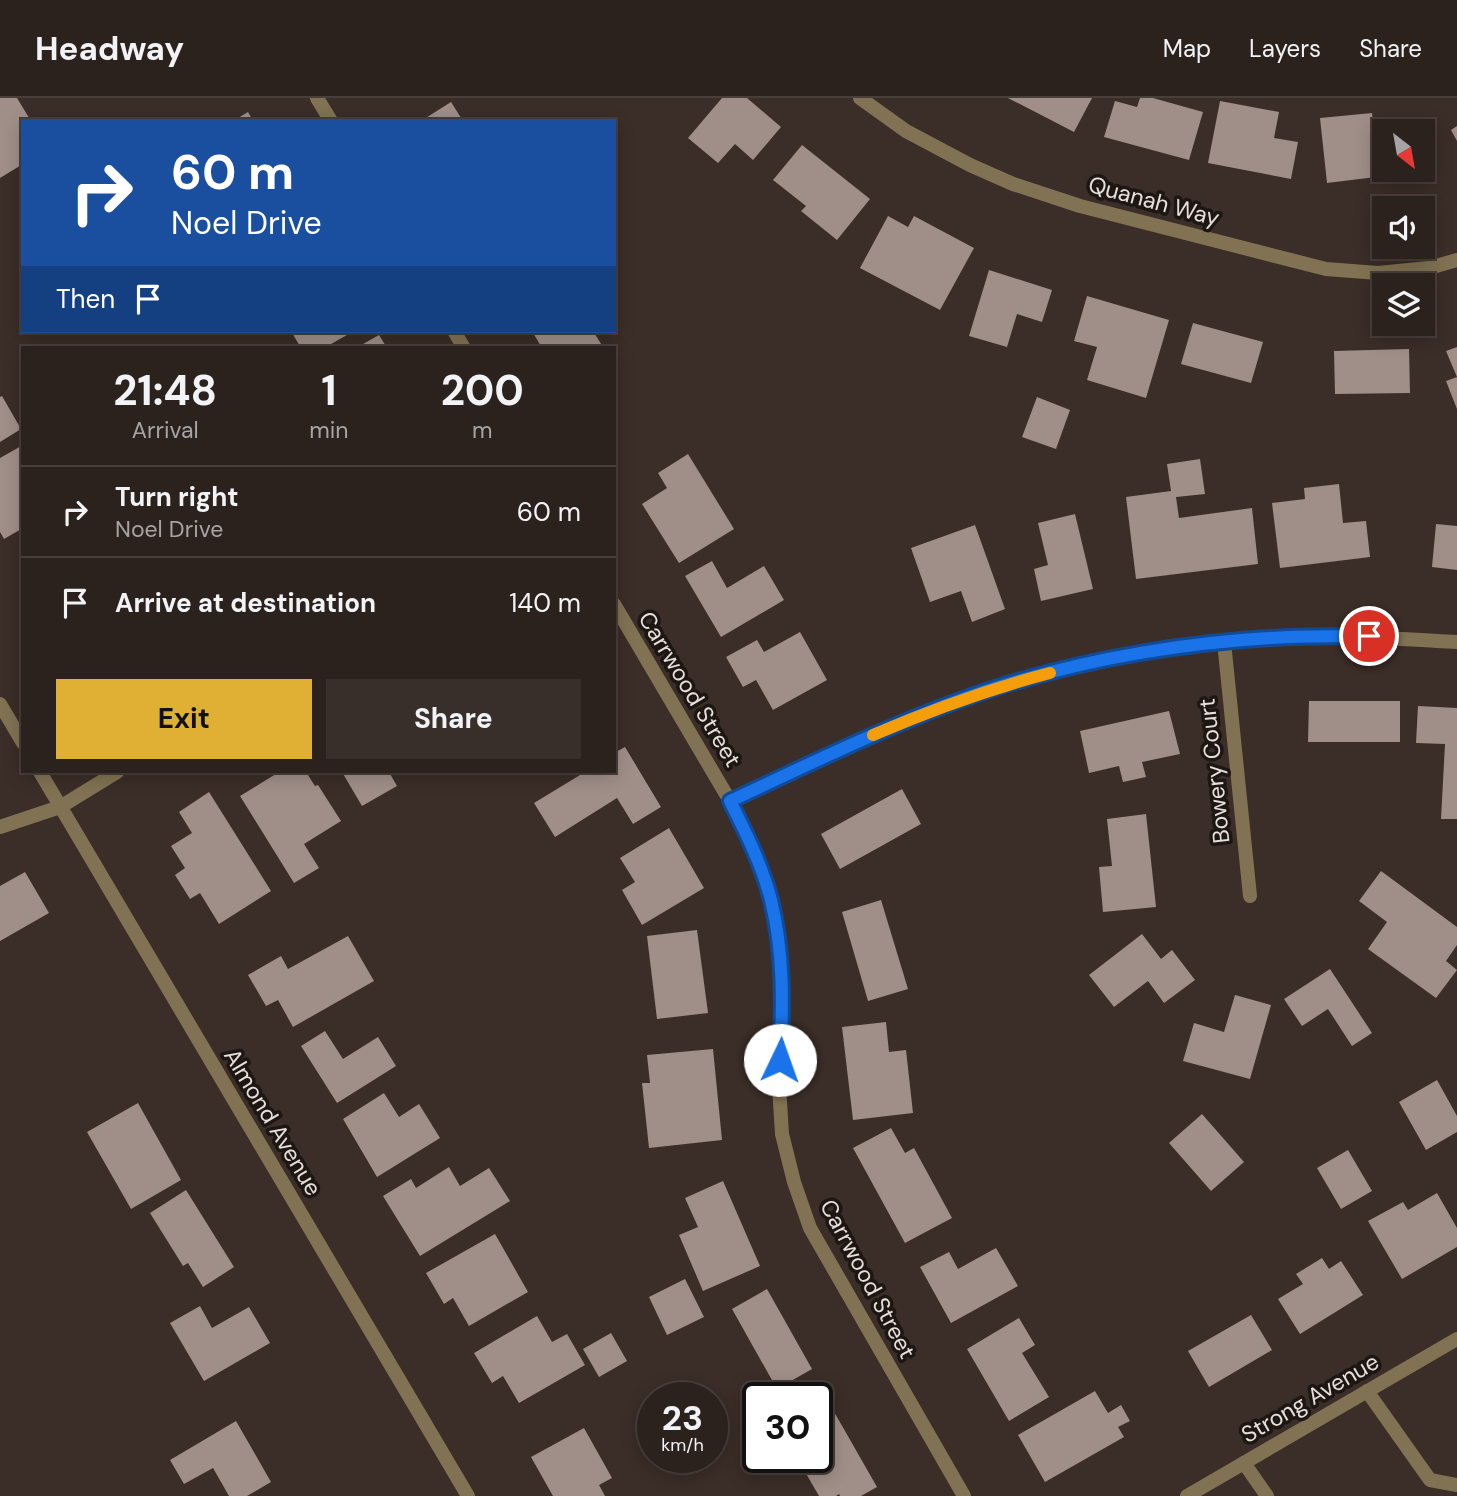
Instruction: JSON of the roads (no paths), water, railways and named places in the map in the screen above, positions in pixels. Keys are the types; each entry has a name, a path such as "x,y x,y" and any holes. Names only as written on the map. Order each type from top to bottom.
{"street":[{"path":"317,98 330,119"},
{"name":"Quanah Way","path":"860,98 906,131 970,165 1013,184 1080,206 1326,269 1378,273 1429,268 1457,260"},
{"name":"Carrwood Street","path":"616,607 730,801 752,846 771,899 780,953 783,1009 779,1086 782,1134 794,1182 810,1228 964,1496"},
{"path":"730,801 925,713 999,687 1101,661 1153,651 1290,637 1369,636 1457,642"},
{"name":"Bowery Court","path":"1224,642 1250,896"},
{"path":"0,704 21,740"},
{"name":"Almond Avenue","path":"41,773 468,1496"},
{"path":"0,827 60,807 115,773"},
{"name":"Strong Avenue","path":"1187,1496 1457,1339"},
{"path":"1367,1391 1430,1480 1457,1485"},
{"path":"1244,1463 1267,1496"}]}
